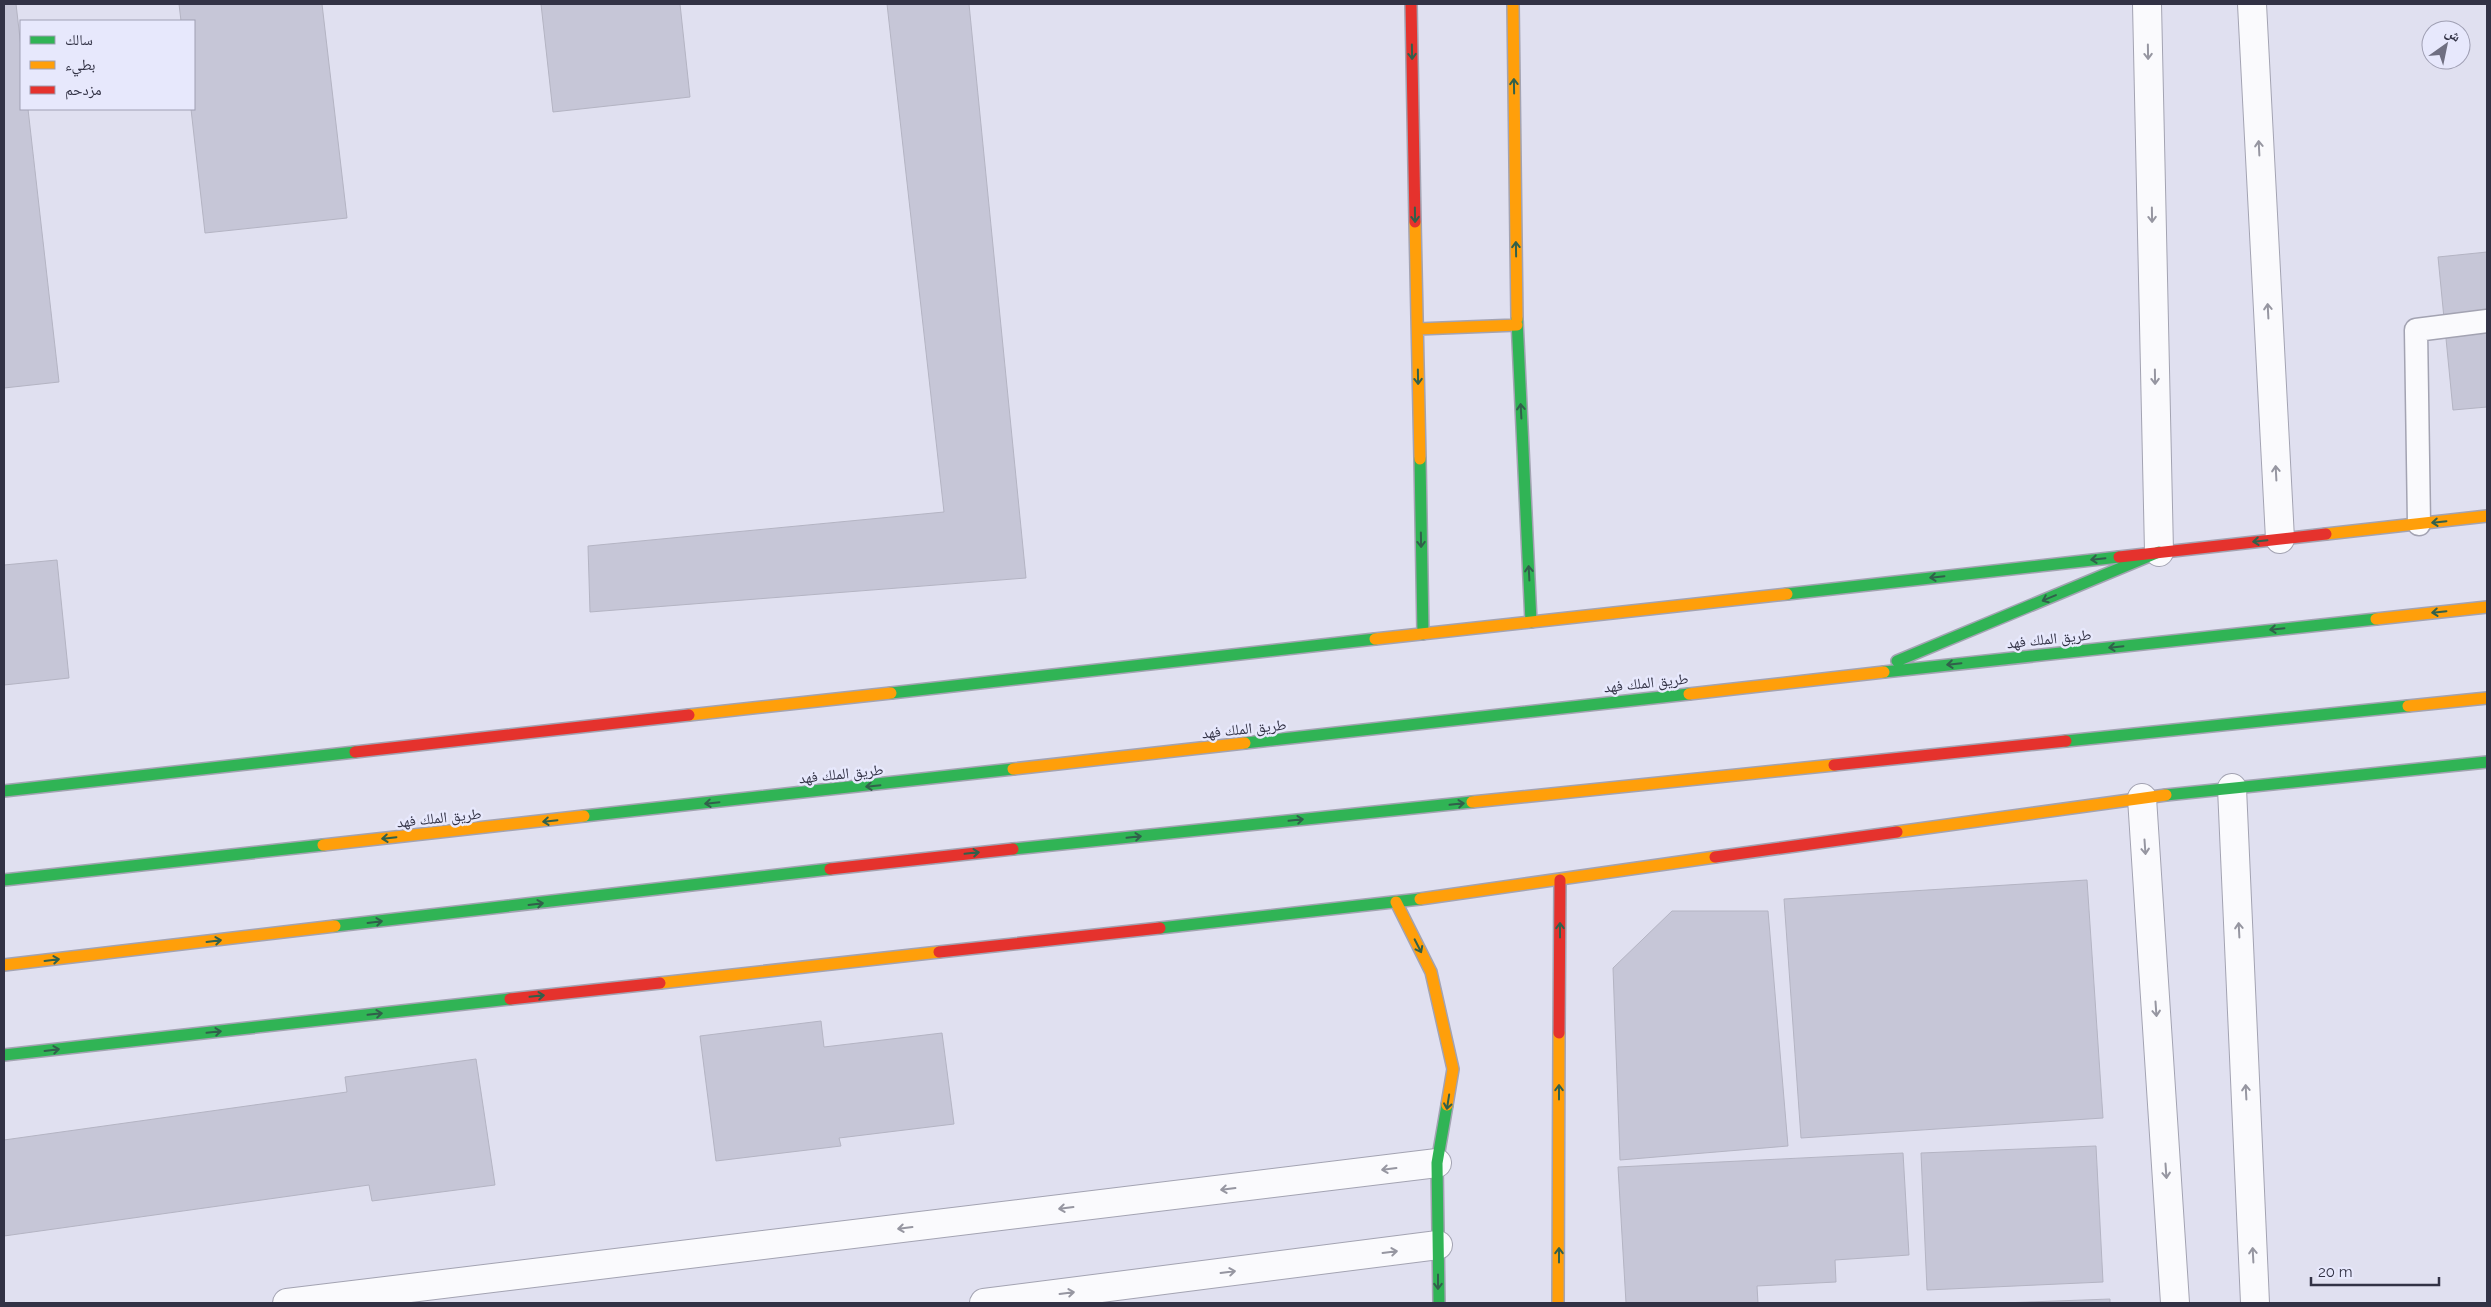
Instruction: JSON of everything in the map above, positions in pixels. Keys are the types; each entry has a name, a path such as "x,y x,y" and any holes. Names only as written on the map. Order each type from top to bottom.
{"main road":[{"path":"1411,4 1423,634"},
{"path":"1513,4 1517,325 1532,622"},
{"path":"1418,329 1517,325"},
{"path":"4,791 2487,516"},
{"path":"1869,673 2159,552"},
{"name":"طريق الملك فهد","path":"4,880 922,781 1869,673 2487,607"},
{"path":"4,966 924,858 2487,698"},
{"path":"4,1055 1396,902 2142,798 2487,762"},
{"path":"1558,1303 1560,880"},
{"path":"1396,902 1431,972 1453,1070 1437,1163 1439,1303"}],"street":[{"path":"2147,4 2159,552"},
{"path":"2252,4 2280,539"},
{"path":"2232,788 2255,1303"},
{"path":"2142,798 2175,1303"},
{"path":"300,1302 344,1300 1437,1163"},
{"path":"984,1303 1438,1245"}],"lane":[{"path":"2419,524 2416,330 2487,321"}],"building":[{"path":"4,4 16,4 20,38 20,110 28,110 59,382 4,388"},
{"path":"179,4 322,4 347,218 205,233 191,110 195,110 195,20 181,20"},
{"path":"541,4 680,4 690,97 553,112"},
{"path":"887,4 969,4 1026,578 590,612 588,546 944,512"},
{"path":"2487,252 2487,407 2453,410 2438,257"},
{"path":"57,560 69,678 4,685 4,565"},
{"path":"2087,880 2103,1118 1801,1138 1784,899"},
{"path":"1672,911 1768,911 1788,1146 1620,1160 1613,968"},
{"path":"821,1021 824,1047 942,1033 954,1124 839,1138 841,1146 716,1161 700,1036"},
{"path":"476,1059 495,1185 372,1201 369,1185 4,1236 4,1140 347,1092 345,1077"},
{"path":"2096,1146 2103,1282 1927,1290 1921,1153"},
{"path":"1903,1153 1909,1255 1835,1260 1836,1282 1757,1286 1758,1303 1626,1303 1618,1167"},
{"path":"2110,1299 2110,1303 2002,1303"}],"traffic: fast":[{"path":"1517,319 1531,622"},
{"path":"1420,459 1423,634"},
{"path":"1897,661 2159,552"},
{"path":"1787,594 2119,557"},
{"path":"1884,672 2376,619"},
{"path":"891,693 1375,639"},
{"path":"1245,743 1689,694"},
{"path":"2066,741 2408,706"},
{"path":"4,791 355,752"},
{"path":"2166,795 2487,762"},
{"path":"584,816 1013,769"},
{"path":"1013,849 1472,802"},
{"path":"4,880 323,845"},
{"path":"335,926 830,869"},
{"path":"1160,928 1420,899"},
{"path":"4,1055 510,999"},
{"path":"1439,1303 1437,1163 1447,1105"}],"traffic: slow":[{"path":"1513,4 1517,319"},
{"path":"1415,222 1420,459"},
{"path":"1418,329 1517,325"},
{"path":"2326,534 2487,516"},
{"path":"1375,639 1787,594"},
{"path":"2376,619 2487,607"},
{"path":"1689,694 1884,672"},
{"path":"689,715 891,693"},
{"path":"2408,706 2487,698"},
{"path":"1013,769 1245,743"},
{"path":"1472,802 1834,765"},
{"path":"1897,832 2166,795"},
{"path":"323,845 584,816"},
{"path":"1420,899 1715,857"},
{"path":"1396,902 1431,972 1453,1069 1447,1105"},
{"path":"4,965 335,926"},
{"path":"660,983 939,952"},
{"path":"1558,1303 1559,1033"}],"traffic: jam":[{"path":"1411,4 1415,222"},
{"path":"2119,557 2326,534"},
{"path":"355,752 689,715"},
{"path":"1834,765 2066,741"},
{"path":"1715,857 1897,832"},
{"path":"830,869 1013,849"},
{"path":"1559,1033 1560,880"},
{"path":"939,952 1160,928"},
{"path":"510,999 660,983"}]}
